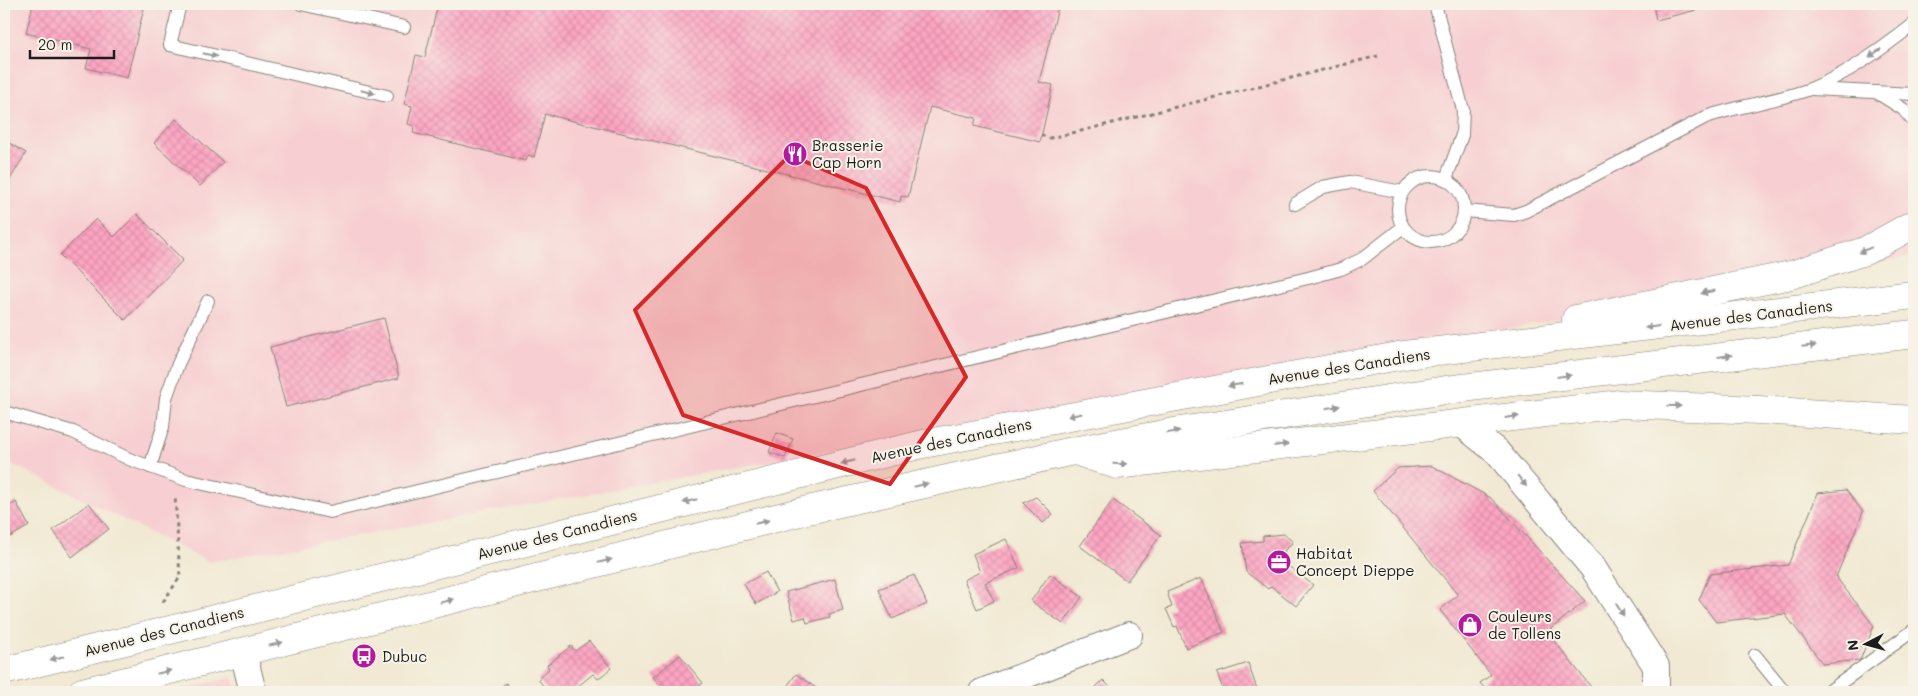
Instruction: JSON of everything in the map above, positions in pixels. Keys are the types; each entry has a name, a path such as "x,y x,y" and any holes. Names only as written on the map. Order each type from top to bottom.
{"main road":[{"path":"1404,355 1791,275 1865,251 1912,223"},
{"name":"Avenue des Canadiens","path":"4,671 923,444 1404,355 1903,296"},
{"path":"82,692 808,510 1074,451 1180,431 1446,390 1914,334"},
{"path":"1074,451 1117,465 1620,404 1759,410 1914,420"}],"street":[{"path":"1462,424 1497,452 1593,568 1656,666 1656,692"},
{"path":"982,692 1129,635"},
{"path":"243,652 254,692"}],"lane":[{"path":"180,4 170,45 387,96"},
{"path":"300,4 346,9 404,27"},
{"path":"1435,4 1463,110 1462,135 1446,179"},
{"path":"1464,211 1514,215 1706,117 1729,109 1809,89 1860,64 1914,24"},
{"path":"1809,89 1914,94"},
{"path":"1874,91 1903,109 1914,122"},
{"path":"1434,176 1446,179 1460,192 1464,211 1456,230 1446,239 1439,241 1419,240 1403,226 1398,207 1402,192 1410,182 1421,177 1434,176"},
{"path":"1295,204 1323,187 1350,182 1402,192"},
{"path":"4,412 73,432 174,476 330,512 1308,278 1341,269 1362,259 1403,226"},
{"path":"150,467 163,427 169,390 186,342 208,301"},
{"path":"1828,692 1914,630"},
{"path":"1755,655 1786,692"}],"path":[{"path":"1041,135 1050,138 1081,131 1378,56"},
{"path":"159,608 180,577 174,476"}],"highlighted area":[{"path":"790,155 866,188 966,377 890,484 683,415 635,310"}],"shaded area":[{"path":"4,4 1914,4 1914,256 209,562 4,460"},
{"path":"232,677 239,692 175,692"}],"building":[{"path":"33,4 145,4 127,78 86,68 91,49 26,33"},
{"path":"438,4 1059,4 1039,82 1053,85 1040,142 974,126 976,118 930,107 908,197 901,196 900,202 545,114 534,157 528,155 526,161 413,133 414,126 408,124 412,106 404,104 416,55 425,57"},
{"path":"1653,4 1721,4 1656,20"},
{"path":"176,119 223,162 200,186 154,143"},
{"path":"4,140 26,153 4,189"},
{"path":"137,214 183,260 125,320 60,255 96,219 114,237"},
{"path":"384,318 399,378 286,407 270,347"},
{"path":"777,433 793,439 785,458 769,452"},
{"path":"1432,466 1491,498 1585,601 1547,632 1595,692 1488,692 1480,683 1491,675 1440,610 1458,595 1373,491 1398,468"},
{"path":"1846,490 1863,512 1836,577 1874,626 1860,660 1823,664 1785,614 1716,622 1699,600 1710,574 1788,565 1818,493"},
{"path":"1036,497 1053,514 1043,523 1023,503"},
{"path":"1113,500 1161,535 1127,581 1080,546"},
{"path":"16,502 29,526 10,537 4,526 4,509"},
{"path":"89,503 109,529 72,557 53,530"},
{"path":"1284,534 1293,542 1284,551 1287,565 1313,585 1296,606 1271,586 1268,589 1246,572 1242,543 1263,541 1263,536"},
{"path":"1006,539 1019,568 985,583 994,601 977,609 964,580 980,572 973,554"},
{"path":"766,572 777,592 756,604 744,584"},
{"path":"1050,574 1082,597 1063,624 1031,601"},
{"path":"914,575 927,604 892,619 879,589"},
{"path":"1201,578 1224,632 1186,648 1177,626 1174,627 1166,609 1172,607 1167,592"},
{"path":"835,579 843,610 829,614 830,617 807,623 805,617 794,620 786,592"},
{"path":"589,641 611,668 598,679 593,674 571,692 548,692 538,679 549,669 547,665 571,646 575,651"},
{"path":"680,655 703,683 692,692 666,692 653,677"},
{"path":"1248,663 1258,692 1224,692 1217,673"},
{"path":"796,674 816,688 813,692 783,692"},
{"path":"1103,680 1115,692 1091,692"},
{"path":"506,683 513,692 495,692"}],"place":[{"name":"Brasserie Cap Horn","path":"795,154"},
{"name":"Habitat Concept Dieppe","path":"1279,562"},
{"name":"Couleurs de Tollens","path":"1470,625"},
{"name":"Dubuc","path":"364,656"}]}
